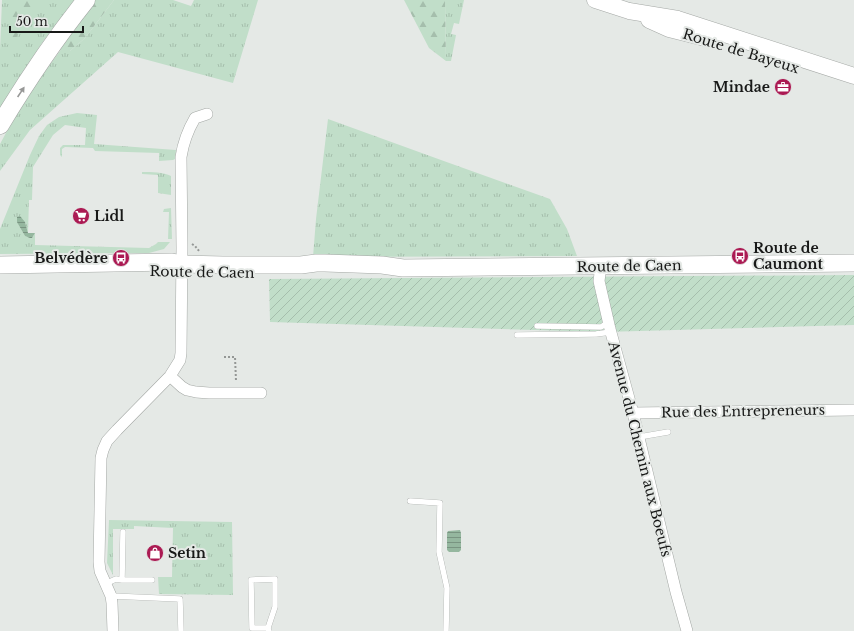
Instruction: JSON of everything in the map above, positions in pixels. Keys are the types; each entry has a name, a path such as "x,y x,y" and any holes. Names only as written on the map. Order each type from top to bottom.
{"highway":[{"path":"0,125 64,26 86,0"}],"main road":[{"name":"Route de Bayeux","path":"595,0 615,3 669,29 702,37 854,86"},
{"name":"Route de Bayeux","path":"629,11 678,19 854,76"},
{"name":"Route de Caen","path":"2,268 79,274 182,268 198,273 353,272 382,271 403,268 854,264"}],"street":[{"path":"113,631 111,596 100,571 99,562 101,458 107,441 170,376 180,360 182,268 180,157 195,118 207,114"},
{"name":"Avenue du Chemin aux Boeufs","path":"601,266 599,281 687,631"},
{"path":"170,376 182,387 196,392 261,393"},
{"name":"Rue des Entrepreneurs","path":"633,413 854,410"}],"lane":[{"path":"537,326 610,327"},
{"path":"517,335 596,334 610,327"},
{"path":"639,437 668,432"},
{"path":"410,501 440,503 439,552 447,588 446,631"},
{"path":"122,580 123,532"},
{"path":"106,584 116,578 122,580 152,580"},
{"path":"275,579 275,607 268,629 252,628 251,580 275,579"},
{"path":"111,596 180,599 181,631"}],"path":[{"path":"224,357 235,357 236,381"}],"green space":[{"path":"2,0 75,0 42,43 14,86 0,112 0,50"},
{"path":"13,0 37,0 36,9 26,18 14,42 7,45 5,31 10,24"},
{"path":"95,0 114,0 85,38 70,51 60,51 62,45"},
{"path":"114,0 173,0 191,6 194,0 258,0 233,83 118,52 30,130 0,171 0,144 31,90 60,51 70,51 85,38"},
{"path":"404,0 445,0 446,61 429,48"},
{"path":"445,0 464,0 459,24 454,23 451,34 456,35 451,61 446,61"},
{"path":"77,113 97,115 94,144 176,150 175,159 159,161 159,153 95,151 93,148 65,147 62,149 62,157 60,155 60,148 63,145 85,145 86,128 65,125 53,135 33,167 32,200 29,200 28,233 25,222 18,224 25,236 32,238 35,233 35,245 149,248 158,242 170,242 164,249 149,253 0,254 0,229 39,136 47,125 59,117"},
{"path":"328,119 550,199 567,229 577,256 313,257"},
{"path":"142,172 161,173 171,176 171,195 158,193 158,175 142,174"},
{"path":"171,208 172,239 168,239 169,212 163,212 164,209"},
{"path":"854,275 854,325 604,332 270,322 269,279"},
{"path":"109,520 232,522 233,595 159,594 158,577 172,577 173,528 134,526 134,529 113,529 113,575 107,563"}],"shaded area":[{"path":"20,216 25,222 28,233 35,233 32,238 25,236 18,224 17,217"},
{"path":"460,530 461,550 459,552 449,552 447,550 448,531"}],"place":[{"name":"Mindae","path":"783,87"},
{"name":"Lidl","path":"81,216"},
{"name":"Route de Caumont","path":"740,256"},
{"name":"Belvédère","path":"121,258"},
{"name":"Setin","path":"155,553"}]}
